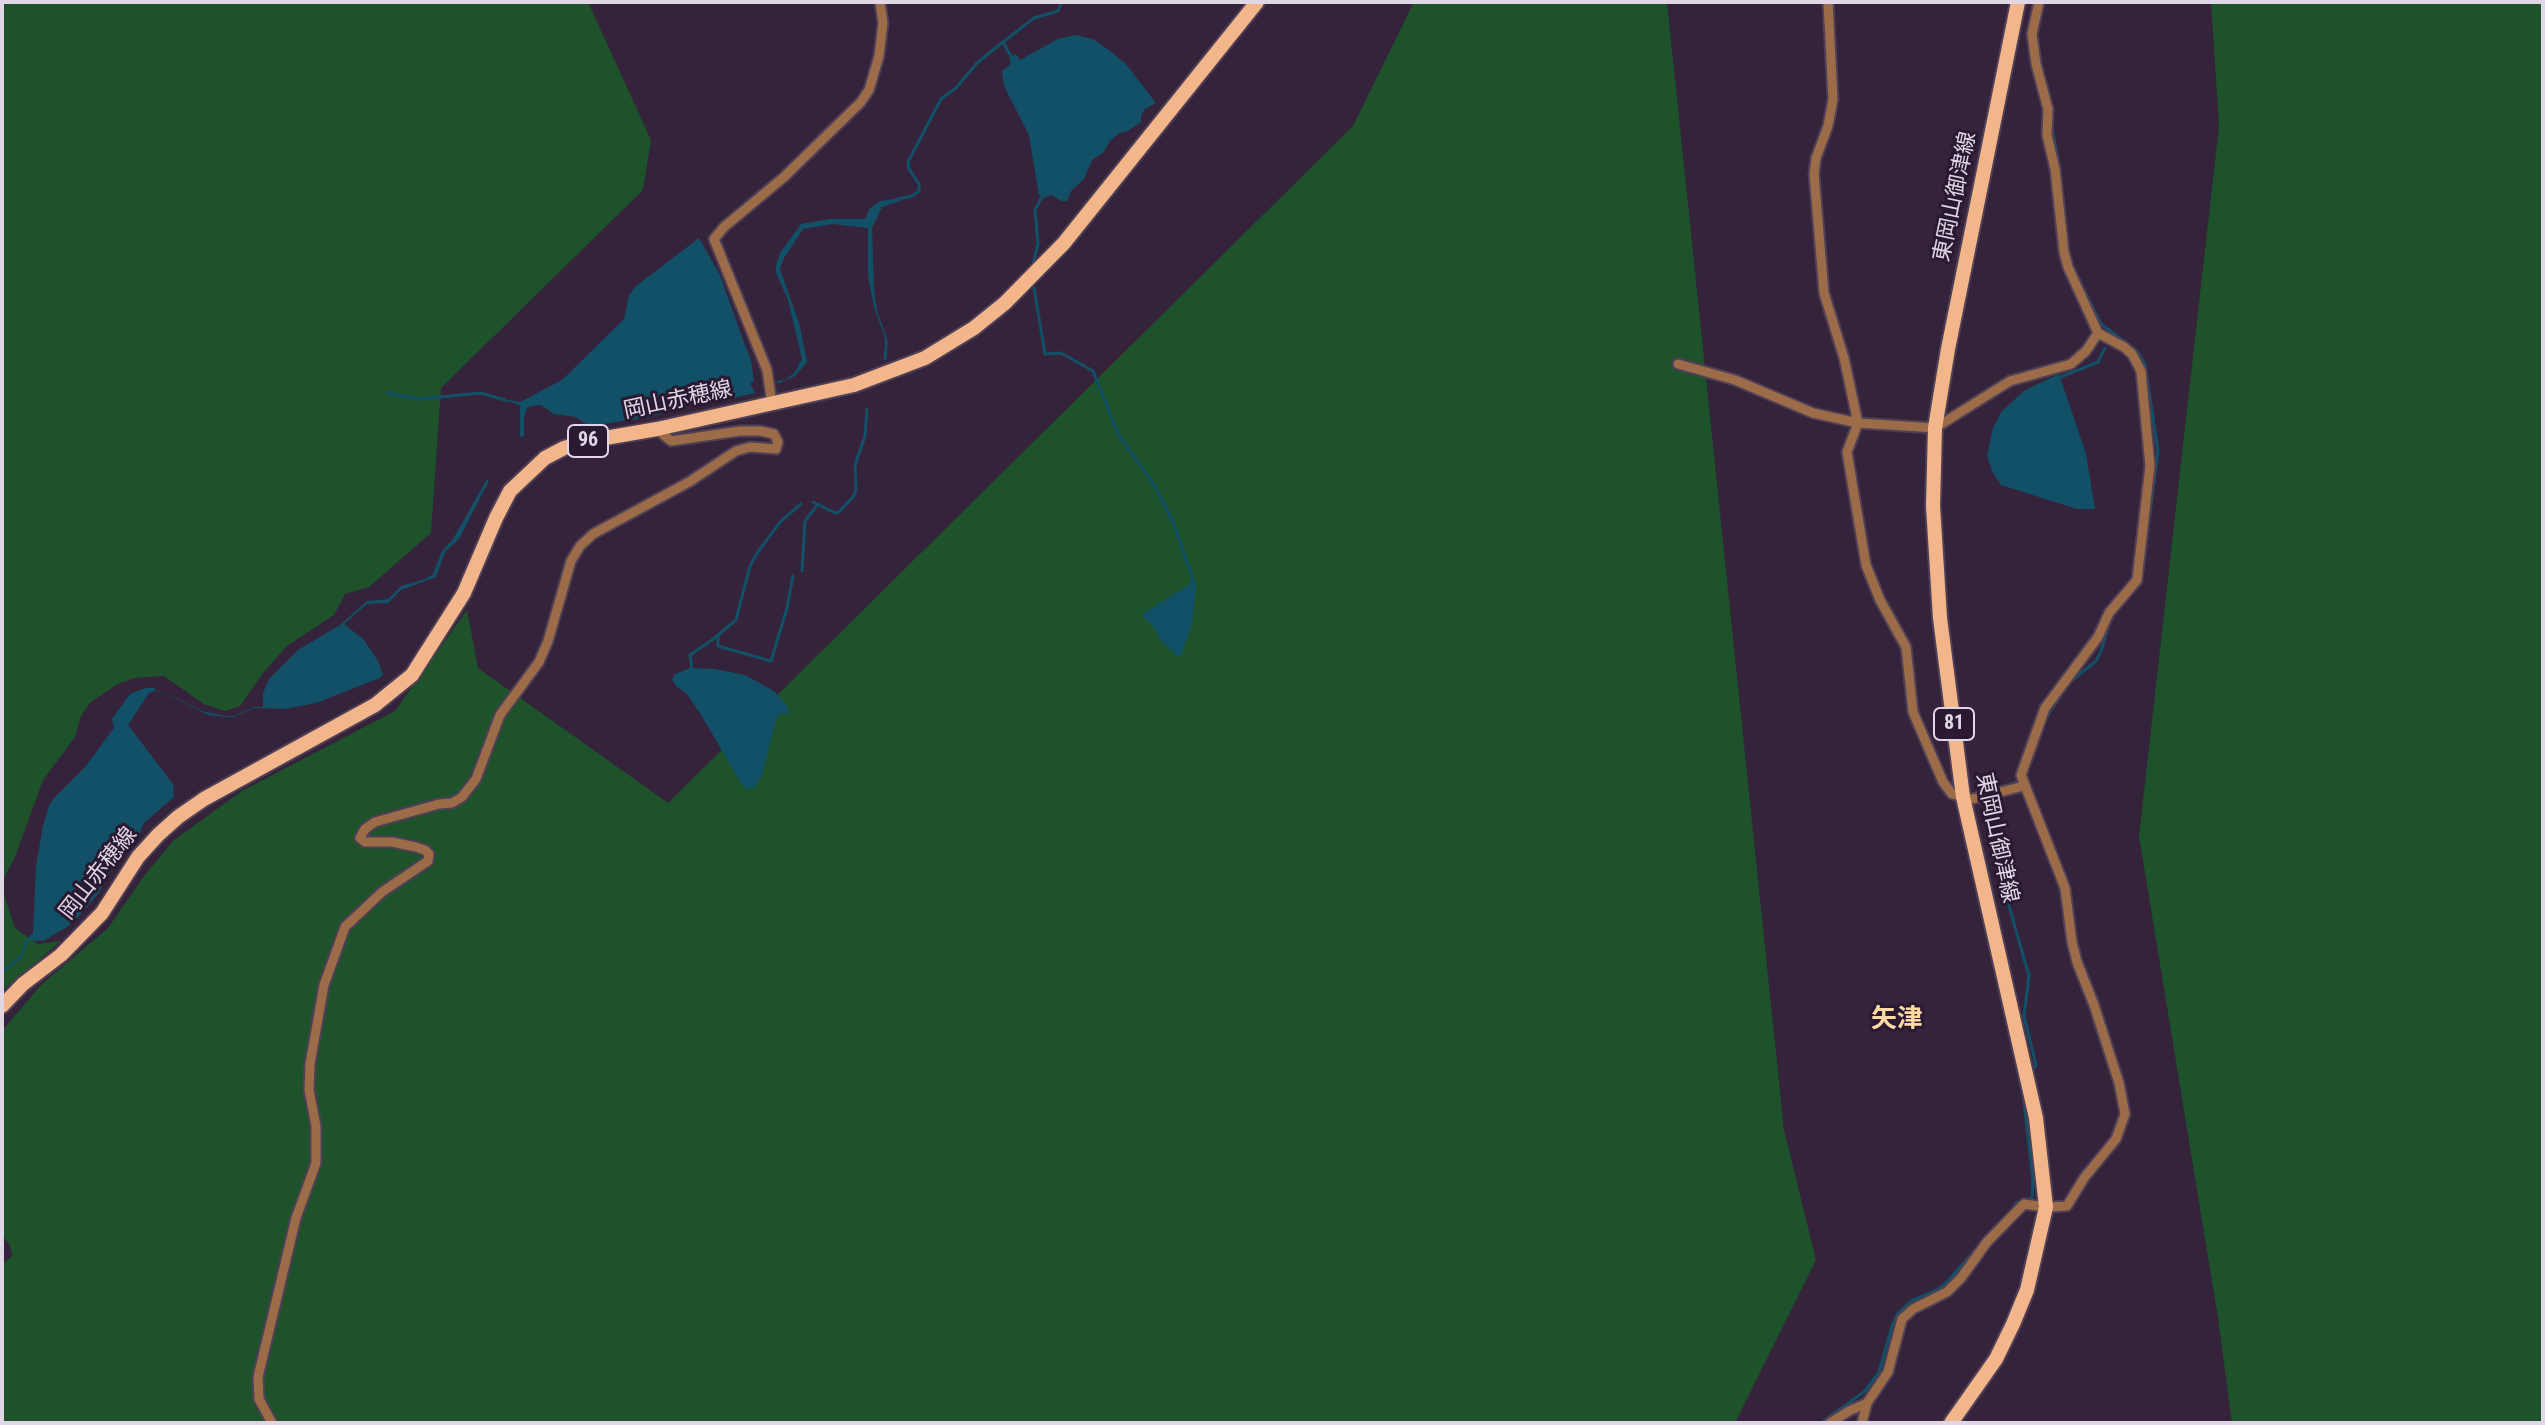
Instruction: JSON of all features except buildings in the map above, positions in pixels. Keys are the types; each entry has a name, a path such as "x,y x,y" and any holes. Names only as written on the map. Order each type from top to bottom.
{"main road":[{"name":"岡山赤穂線","path":"2,1006 23,984 61,955 102,913 138,857 178,817 204,799 375,705 412,675 464,593 510,491 545,458 588,441 657,429 854,385 925,358 974,328 1005,303 1064,243 1257,2"},
{"name":"東岡山御津線","path":"1951,1423 1996,1359 2013,1324 2027,1290 2046,1207 2036,1118 1963,797 1940,618 1933,506 1935,428 1948,349 2018,2"}],"street":[{"path":"772,404 767,370 714,239 861,102 869,90 879,56 883,23 880,2"},
{"path":"1828,2 1833,99 1814,174 1824,293 1844,358 1858,423 1847,452 1866,565 1880,600 1906,647 1913,712 1943,782 1952,794 1986,797 2022,780"},
{"path":"1862,1423 1867,1403 1888,1372 1902,1319 1913,1309 1947,1292 1987,1242 2024,1204 2067,1206 2084,1178 2116,1139 2125,1114 2119,1083 2077,962 2065,888 2022,780 2045,708 2098,637 2109,613 2137,580 2150,466 2141,371 2132,354 2098,333 2064,252 2055,169 2047,135 2048,109 2032,34 2039,2"},
{"path":"1678,364 1735,380 1813,413 1858,423 1935,428 2010,381 2071,364 2086,351 2098,333"},
{"path":"272,1423 259,1399 258,1377 296,1218 316,1163 316,1126 309,1090 310,1064 324,985 345,927 382,892 428,861 429,854 425,850 392,842 365,842 360,838 365,829 375,822 452,803 462,797 476,779 500,715 539,662 571,561 580,546 593,534 689,482 736,451 750,447 776,449 778,442 774,434 761,431 671,441 657,429"},
{"path":"1830,1423 1867,1403"}],"green space":[{"path":"2,2 588,2 651,140 643,190 441,388 431,533 369,587 345,594 334,615 287,646 240,706 225,711 204,704 164,676 134,678 116,685 90,703 81,716 75,737 43,780 15,857 2,882"},
{"path":"1414,2 1667,2 1784,1130 1816,1260 1735,1423 2,1423 2,1264 12,1256 10,1245 2,1235 2,1031 41,985 108,928 144,876 174,840 242,791 395,711 467,610 478,668 668,803 1353,126"},
{"path":"2211,2 2543,2 2543,1423 2232,1423 2218,1318 2139,836 2219,126"},
{"path":"2,889 15,928 38,944 61,941 2,991"}],"water":[{"path":"1075,35 1093,39 1125,63 1156,103 1145,109 1141,122 1110,141 1103,153 1092,160 1084,179 1071,191 1067,201 1062,201 1051,195 1044,198 1039,195 1029,135 1004,86 1002,71 1011,64 1009,58 1016,54 1020,60 1058,39"},
{"path":"900,198 900,201 882,207 872,228 874,289 877,311 888,342 887,349 874,307 868,276 868,228 833,224 803,229 780,269 800,326 807,362 795,376 777,384 777,381 785,380 795,372 802,359 788,300 776,273 780,253 801,224 829,219 865,219 870,208 880,201"},
{"path":"699,238 720,275 751,360 754,382 750,383 755,393 733,398 731,391 709,401 684,405 651,417 589,426 576,417 554,414 541,405 531,406 524,417 524,436 520,437 520,405 497,398 520,402 562,380 624,319 629,295 636,286"},
{"path":"2059,374 2086,454 2095,509 2077,509 2001,485 1987,456 1993,428 2002,411 2025,390"},
{"path":"487,479 489,481 459,539 445,552 436,577 401,590 388,603 367,604 344,624 364,640 378,661 383,674 380,678 316,703 285,709 254,708 234,717 209,715 164,693 149,693 128,725 173,784 174,797 143,824 139,837 111,869 99,893 79,916 43,941 28,940 23,956 2,974 21,954 25,941 33,933 36,866 49,806 85,767 114,728 112,719 130,694 155,688 202,711 225,716 234,716 254,707 263,707 263,693 269,679 298,650 340,625 367,601 388,599 401,586 433,574 442,551 453,539"},
{"path":"1191,577 1196,581 1192,625 1181,655 1177,656 1141,615 1190,584"},
{"path":"690,668 745,675 774,691 788,707 789,713 780,714 776,720 761,778 754,788 747,789 742,785 700,713 672,679 675,674"}],"waterway":[{"path":"898,199 919,191 919,184 908,162 941,99 1003,42 1034,18 1058,11 1062,2"},
{"path":"1004,44 1012,58"},
{"path":"2052,128 2062,195"},
{"path":"1032,268 1038,244 1035,210 1043,195"},
{"path":"2067,242 2072,265 2101,324 2137,351 2145,364 2158,451 2141,583 2115,612 2096,661 2070,682"},
{"path":"1034,288 1045,354 1061,353 1093,371 1118,434 1154,485 1174,524 1193,580"},
{"path":"885,359 886,347"},
{"path":"2058,378 2098,362 2105,348"},
{"path":"387,393 419,399 481,393 505,400"},
{"path":"813,502 835,513 853,497 856,490 855,465 865,436 867,409"},
{"path":"692,670 690,655 736,620 750,566 757,553 781,521 801,504"},
{"path":"802,571 805,521 818,504"},
{"path":"718,635 718,646 771,661 793,576"},
{"path":"2046,718 2066,688"},
{"path":"1985,792 2019,779"},
{"path":"1986,799 2000,856 1997,864 2029,976 2024,1016 2036,1065 2033,1070"},
{"path":"2011,1211 2016,1203 2032,1198 2033,1180 2022,1085"},
{"path":"1821,1423 1865,1391 1879,1372 1898,1313 1911,1301 1937,1290 1947,1282 1982,1242"}],"district":[{"name":"矢津","path":"1897,1020"}]}
